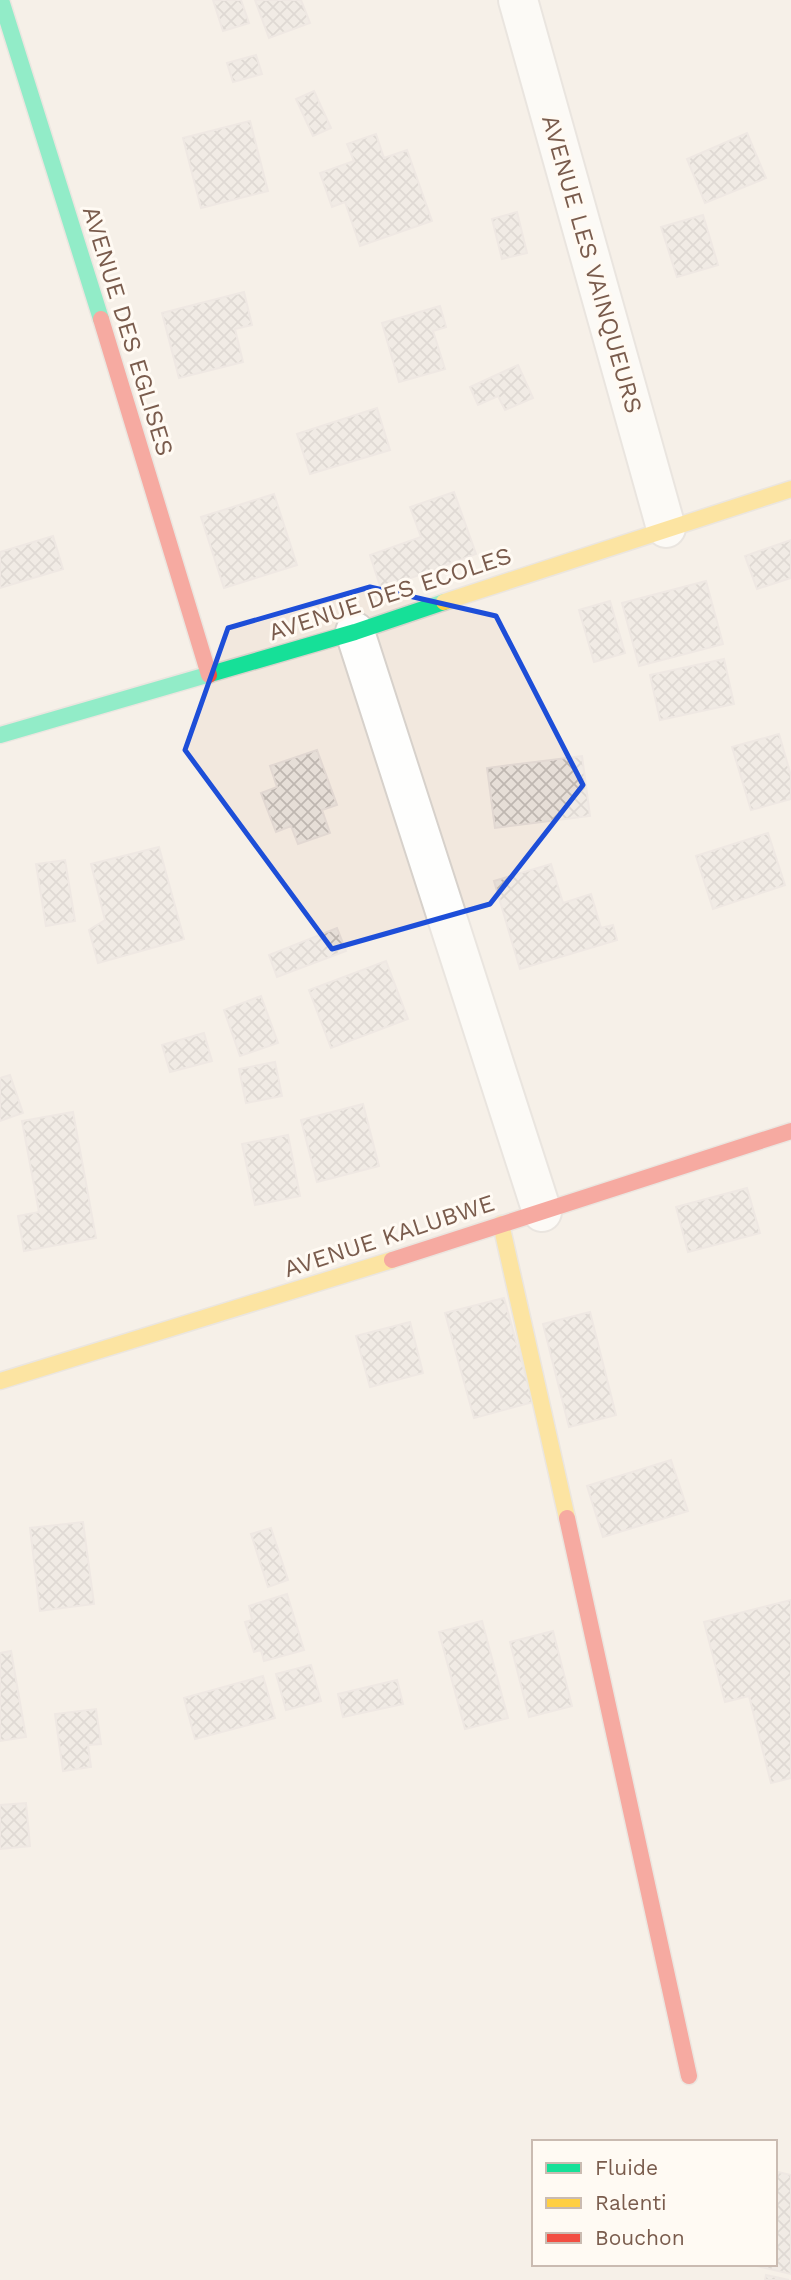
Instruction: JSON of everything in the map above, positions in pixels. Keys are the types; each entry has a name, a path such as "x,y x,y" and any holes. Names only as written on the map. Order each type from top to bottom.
{"street":[{"name":"AVENUE DES EGLISES","path":"1,0 128,405 209,675"},
{"name":"AVENUE LES VAINQUEURS","path":"517,0 666,528"},
{"name":"AVENUE DES ECOLES","path":"0,735 355,632 791,489"},
{"path":"355,632 542,1212"},
{"name":"AVENUE KALUBWE","path":"0,1381 307,1287 791,1131"},
{"path":"501,1224 617,1738 689,2076"}],"highlighted area":[{"path":"370,587 496,616 583,785 490,904 332,949 185,750 228,628"}],"shaded area":[{"path":"0,0 791,0 791,2280 0,2280"}],"building":[{"path":"213,0 241,0 249,23 223,31"},
{"path":"255,0 301,0 310,23 269,38"},
{"path":"256,55 262,74 233,82 227,63"},
{"path":"314,91 331,128 313,136 296,99"},
{"path":"250,121 268,191 201,208 183,138"},
{"path":"747,133 766,178 705,203 687,159"},
{"path":"376,134 384,158 407,150 432,221 360,246 345,202 332,207 320,173 354,161 347,144"},
{"path":"517,212 527,253 502,259 492,219"},
{"path":"703,215 718,265 677,277 661,227"},
{"path":"244,292 252,325 235,329 243,362 179,378 162,313"},
{"path":"440,306 446,327 433,331 445,369 399,382 382,323"},
{"path":"518,365 533,398 505,410 498,396 478,405 470,387"},
{"path":"377,408 390,450 310,474 297,434"},
{"path":"454,492 476,554 381,589 370,555 421,537 410,507"},
{"path":"274,494 297,565 224,588 201,517"},
{"path":"53,536 63,569 0,588 0,552"},
{"path":"791,540 791,578 757,589 745,556"},
{"path":"706,581 723,644 639,666 622,603"},
{"path":"610,601 625,653 594,662 579,610"},
{"path":"724,659 734,704 660,720 650,675"},
{"path":"779,734 791,776 791,799 751,810 732,747"},
{"path":"317,750 337,805 322,810 330,833 298,844 291,826 276,832 261,793 277,787 270,766"},
{"path":"582,756 590,816 495,828 487,768"},
{"path":"768,833 785,885 713,909 696,856"},
{"path":"159,847 184,939 98,963 89,930 105,920 91,864"},
{"path":"65,860 75,921 46,926 36,864"},
{"path":"551,864 563,903 591,894 601,928 613,925 617,940 520,969 494,881"},
{"path":"337,928 346,951 277,977 269,955"},
{"path":"386,961 408,1019 331,1048 309,990"},
{"path":"261,996 278,1043 240,1056 224,1010"},
{"path":"204,1033 212,1061 170,1072 162,1045"},
{"path":"275,1062 282,1096 246,1103 239,1069"},
{"path":"10,1075 23,1113 0,1121 0,1078"},
{"path":"363,1104 379,1166 317,1182 301,1120"},
{"path":"73,1112 96,1238 24,1251 18,1216 39,1212 22,1121"},
{"path":"288,1135 300,1196 255,1205 242,1144"},
{"path":"747,1188 760,1233 688,1252 676,1207"},
{"path":"504,1298 533,1402 474,1418 445,1313"},
{"path":"590,1312 616,1415 569,1427 543,1324"},
{"path":"410,1322 423,1373 370,1387 356,1336"},
{"path":"671,1460 688,1511 603,1537 587,1486"},
{"path":"83,1522 94,1604 40,1611 30,1528"},
{"path":"271,1528 288,1580 268,1587 251,1534"},
{"path":"287,1594 304,1650 264,1661 261,1650 254,1652 245,1622 252,1620 249,1606"},
{"path":"791,1600 791,1778 771,1783 749,1696 725,1702 704,1622"},
{"path":"482,1621 508,1718 465,1729 439,1632"},
{"path":"553,1631 572,1706 529,1717 510,1642"},
{"path":"11,1651 26,1737 0,1741 0,1653"},
{"path":"311,1665 321,1701 286,1710 276,1674"},
{"path":"263,1676 275,1718 195,1739 184,1698"},
{"path":"397,1680 403,1704 343,1717 338,1694"},
{"path":"96,1709 101,1744 88,1745 91,1767 63,1771 55,1714"},
{"path":"26,1803 30,1846 0,1849 0,1805"},
{"path":"778,2172 791,2175 791,2274 757,2266 777,2266"},
{"path":"766,2275 789,2280 765,2280"}],"traffic: fast":[{"path":"1,0 101,319"},
{"path":"0,735 355,632 444,602"}],"traffic: slow":[{"path":"444,602 791,489"},
{"path":"501,1224 567,1518"},
{"path":"0,1381 392,1260"}],"traffic: jam":[{"path":"101,319 209,675"},
{"path":"392,1260 791,1131"},
{"path":"567,1518 689,2076"}]}
